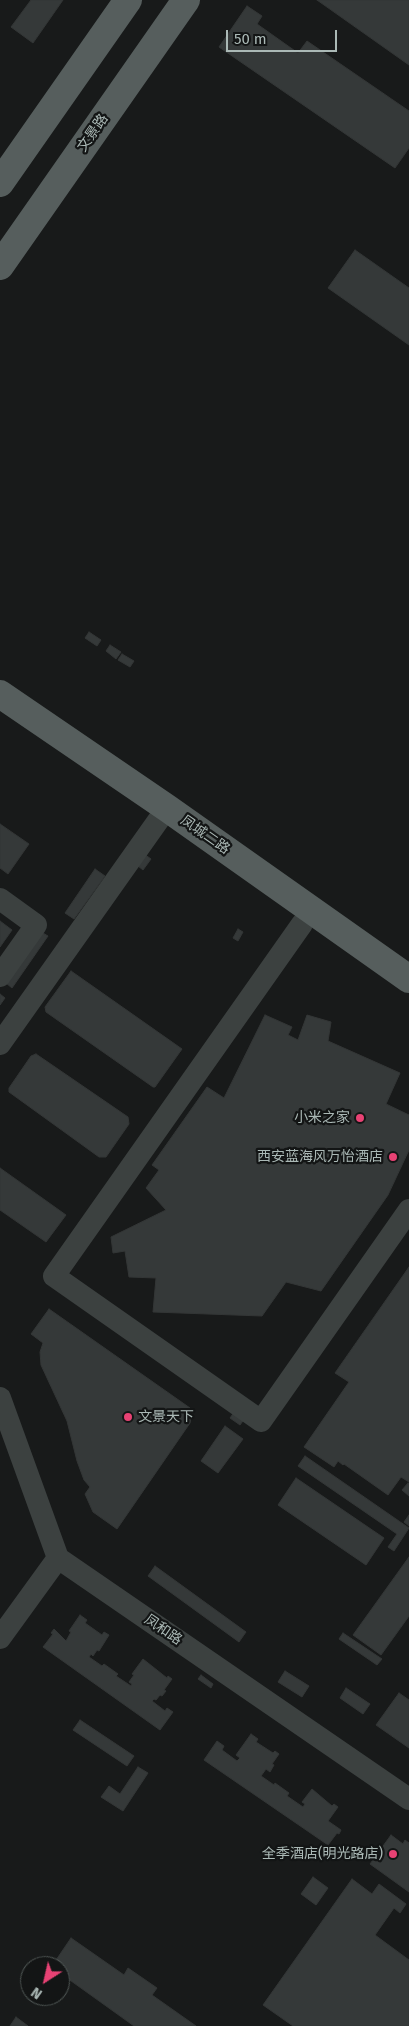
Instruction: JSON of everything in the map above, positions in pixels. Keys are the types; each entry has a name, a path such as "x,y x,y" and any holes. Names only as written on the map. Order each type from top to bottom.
{"main road":[{"path":"0,183 128,0"},
{"name":"文景路","path":"0,266 186,0"},
{"name":"凤城二路","path":"0,694 302,924 409,998"},
{"name":"凤城二路","path":"0,716 162,816 409,979"}],"street":[{"path":"0,1044 162,816"},
{"path":"0,899 36,925 0,976"},
{"path":"302,924 54,1276 260,1421 409,1210"},
{"path":"0,1398 58,1558 0,1638"},
{"name":"凤和路","path":"58,1558 409,1799"}],"building":[{"path":"31,0 63,0 33,43 11,27"},
{"path":"317,0 409,0 409,65"},
{"path":"247,6 262,16 257,24 298,53 307,41 409,111 409,148 395,168 219,47"},
{"path":"355,250 409,288 409,345 328,288"},
{"path":"89,632 101,640 97,646 85,638"},
{"path":"110,645 121,652 116,659 106,651"},
{"path":"122,654 134,661 130,667 118,660"},
{"path":"0,824 29,844 8,874 0,868"},
{"path":"140,851 151,859 143,870 133,862"},
{"path":"95,869 105,876 74,919 65,913"},
{"path":"0,921 12,930 0,947"},
{"path":"238,929 243,932 238,941 233,938"},
{"path":"41,932 48,936 12,988 6,983"},
{"path":"71,971 182,1049 155,1087 46,1012 45,1007"},
{"path":"0,994 5,998 0,1005"},
{"path":"265,1015 292,1027 288,1035 298,1040 307,1015 331,1022 328,1041 400,1073 386,1104 409,1115 409,1150 388,1195 321,1291 286,1282 262,1316 153,1312 156,1278 129,1277 125,1251 113,1253 111,1237 166,1210 146,1188 159,1170 152,1165 207,1087 224,1098"},
{"path":"36,1054 128,1117 129,1124 106,1157 99,1157 9,1092 9,1088 31,1056"},
{"path":"0,1168 66,1215 46,1242 0,1210"},
{"path":"409,1267 409,1482 401,1477 388,1495 344,1464 338,1461 334,1467 304,1447 349,1382 335,1373"},
{"name":"文景天下","path":"49,1309 190,1408 192,1412 190,1423 117,1529 93,1512 85,1494 90,1487 84,1480 77,1461 67,1421 41,1365 40,1352 43,1343 31,1334"},
{"path":"235,1411 245,1418 240,1425 230,1418"},
{"path":"225,1426 243,1439 218,1473 201,1461"},
{"path":"305,1456 409,1528 394,1551 388,1547 397,1534 298,1466"},
{"path":"296,1478 384,1538 366,1565 278,1505"},
{"path":"409,1484 409,1496 402,1490"},
{"path":"409,1515 409,1526 404,1522"},
{"path":"409,1557 409,1616 381,1655 353,1635"},
{"path":"155,1566 246,1632 239,1642 148,1576"},
{"path":"80,1615 87,1620 85,1623 102,1635 104,1632 109,1635 99,1651 97,1650 93,1656 91,1654 89,1657 102,1666 104,1664 118,1674 116,1676 131,1686 132,1684 129,1682 134,1675 132,1674 143,1659 167,1678 168,1676 172,1679 162,1696 160,1695 156,1700 152,1701 165,1711 167,1708 173,1712 160,1730 43,1647 53,1634 51,1633 54,1629 66,1641 71,1632 69,1631"},
{"path":"343,1633 382,1659 377,1665 339,1639"},
{"path":"285,1671 309,1686 302,1697 278,1682"},
{"path":"201,1675 213,1684 211,1688 198,1679"},
{"path":"346,1688 370,1704 363,1714 340,1698"},
{"path":"399,1693 409,1700 409,1748 376,1725"},
{"path":"80,1720 134,1756 127,1766 73,1730"},
{"path":"251,1734 258,1739 256,1742 273,1753 275,1751 279,1754 272,1764 274,1765 270,1772 266,1769 261,1776 289,1793 287,1796 303,1807 305,1804 302,1802 312,1789 332,1806 334,1804 338,1807 328,1821 341,1830 328,1845 204,1760 217,1741 224,1746 222,1750 237,1761 240,1758 236,1755"},
{"path":"138,1767 148,1773 123,1811 101,1797 109,1786 120,1794"},
{"name":"全季酒店(明光路店)","path":"391,1835 403,1844 405,1840 409,1843 409,1892 370,1864"},
{"path":"313,1877 328,1888 316,1905 301,1894"},
{"path":"352,1879 372,1894 379,1884 406,1904 400,1913 394,1908 375,1935 409,1960 409,2026 293,2026 263,2005"},
{"path":"71,1938 124,1975 128,1968 157,1988 152,1995 196,2026 134,2026 70,1980 70,1956 59,1956"},
{"path":"16,2017 28,2026 10,2026"}],"place":[{"name":"小米之家","path":"360,1118"},
{"name":"西安蓝海风万怡酒店","path":"393,1157"},
{"name":"文景天下","path":"128,1417"},
{"name":"全季酒店(明光路店)","path":"393,1854"}]}
